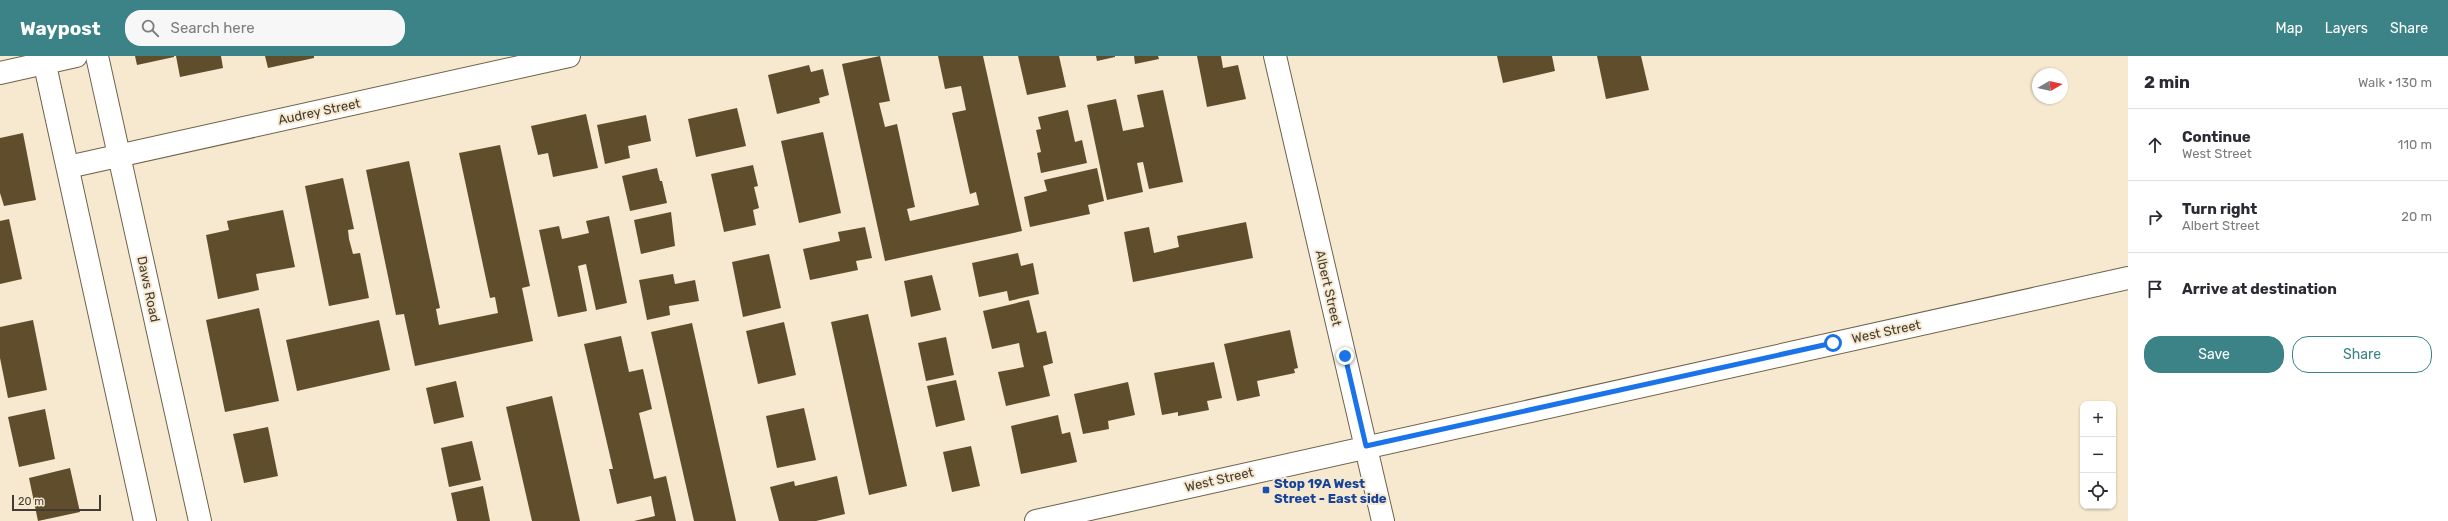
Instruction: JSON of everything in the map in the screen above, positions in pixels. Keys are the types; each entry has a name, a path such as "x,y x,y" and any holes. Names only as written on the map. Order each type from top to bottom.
{"street":[{"path":"0,73 44,60 76,56"},
{"name":"Daws Road","path":"97,56 200,521"},
{"name":"Audrey Street","path":"68,167 570,56"},
{"name":"Albert Street","path":"1276,56 1383,521"},
{"path":"44,60 145,521"},
{"name":"West Street","path":"1036,521 1366,446 2128,278"}],"building":[{"path":"135,56 174,56 174,57 137,65"},
{"path":"176,56 221,56 223,68 180,77"},
{"path":"265,56 314,56 314,58 268,68"},
{"path":"880,56 890,101 879,103 885,127 897,124 915,207 907,209 910,221 979,205 976,192 970,194 952,113 966,110 961,86 945,89 938,56 983,56 1022,231 885,261 842,64"},
{"path":"1018,56 1059,56 1066,87 1027,95"},
{"path":"1096,56 1115,56 1115,57 1097,61"},
{"path":"1134,56 1158,56 1159,59 1135,64"},
{"path":"1197,56 1221,56 1223,68 1238,65 1246,99 1207,107"},
{"path":"1497,56 1552,56 1555,71 1503,83"},
{"path":"1597,56 1641,56 1649,90 1606,99"},
{"path":"809,65 811,72 823,69 829,95 819,98 820,103 777,114 768,75"},
{"path":"1163,90 1183,182 1149,189 1143,162 1137,163 1143,192 1107,200 1087,105 1116,99 1123,131 1144,127 1137,95"},
{"path":"737,108 746,146 696,157 688,119"},
{"path":"1068,110 1075,142 1082,140 1087,163 1041,173 1037,153 1041,152 1036,130 1041,129 1038,117"},
{"path":"586,114 598,168 553,177 548,153 538,155 531,126"},
{"path":"646,115 651,141 628,146 630,158 605,164 597,125"},
{"path":"823,132 841,213 799,223 781,141"},
{"path":"23,133 36,200 4,206 0,193 0,138"},
{"path":"500,145 530,286 522,288 533,341 415,366 404,314 396,315 366,170 409,161 440,308 436,309 439,325 498,313 495,297 490,298 459,153"},
{"path":"753,165 758,186 754,187 759,208 753,210 756,225 724,232 711,174"},
{"path":"657,168 660,181 662,181 667,203 630,211 622,176"},
{"path":"1097,168 1104,201 1088,205 1090,214 1030,227 1024,197 1047,191 1044,180"},
{"path":"343,178 354,229 348,230 349,239 353,254 360,253 369,298 329,306 305,186"},
{"path":"283,210 295,267 256,274 259,290 218,299 206,235 229,230 227,221"},
{"path":"671,212 675,246 641,254 634,220"},
{"path":"609,216 627,303 596,310 586,264 578,266 587,311 558,317 539,230 559,226 562,239 589,233 586,221"},
{"path":"9,219 22,279 0,284 0,221"},
{"path":"1246,222 1253,258 1133,282 1124,232 1149,227 1154,253 1179,247 1177,236"},
{"path":"865,227 872,258 856,261 858,270 810,280 803,249 840,241 838,232"},
{"path":"1018,253 1021,266 1033,263 1039,294 1009,301 1007,291 979,297 972,263"},
{"path":"769,254 781,308 743,317 732,262"},
{"path":"673,274 675,284 695,280 699,301 669,306 670,315 647,320 639,280"},
{"path":"932,275 941,310 911,317 904,281"},
{"path":"1029,300 1037,333 1046,331 1053,363 1043,366 1050,396 1006,406 998,372 1024,367 1019,343 992,349 983,311"},
{"path":"259,308 279,401 225,412 206,320"},
{"path":"868,314 907,486 869,495 831,322"},
{"path":"33,320 47,390 8,398 0,358 0,327"},
{"path":"379,320 390,370 297,391 286,340"},
{"path":"784,322 796,375 758,384 746,331"},
{"path":"692,323 736,521 694,521 651,332"},
{"path":"1290,330 1298,368 1294,369 1295,373 1257,381 1260,396 1237,401 1224,344"},
{"path":"621,336 629,372 643,369 652,409 639,413 654,479 666,476 676,521 634,521 655,516 651,496 617,504 609,469 613,469 584,344"},
{"path":"946,337 954,375 926,381 918,343"},
{"path":"1214,362 1222,398 1207,401 1209,410 1178,416 1178,412 1162,415 1154,373"},
{"path":"956,380 965,420 936,427 927,386"},
{"path":"456,381 464,417 434,424 426,388"},
{"path":"1128,382 1135,415 1108,421 1109,429 1083,434 1074,394"},
{"path":"552,396 580,521 532,521 506,407"},
{"path":"804,408 816,460 777,468 766,416"},
{"path":"45,409 55,459 19,467 8,417"},
{"path":"1058,415 1062,434 1070,432 1077,462 1021,474 1011,426"},
{"path":"268,427 278,476 244,483 233,434"},
{"path":"472,441 481,480 449,487 441,448"},
{"path":"971,446 980,486 952,492 943,452"},
{"path":"70,468 80,512 38,521 29,478"},
{"path":"837,476 845,514 816,521 779,521 770,487 794,481 795,486"},
{"path":"483,486 490,521 457,521 451,493"}],"place":[{"name":"Stop 19A West Street - East side","path":"1266,490"}],"route":[{"path":"1345,356 1366,446 1833,343"}]}
